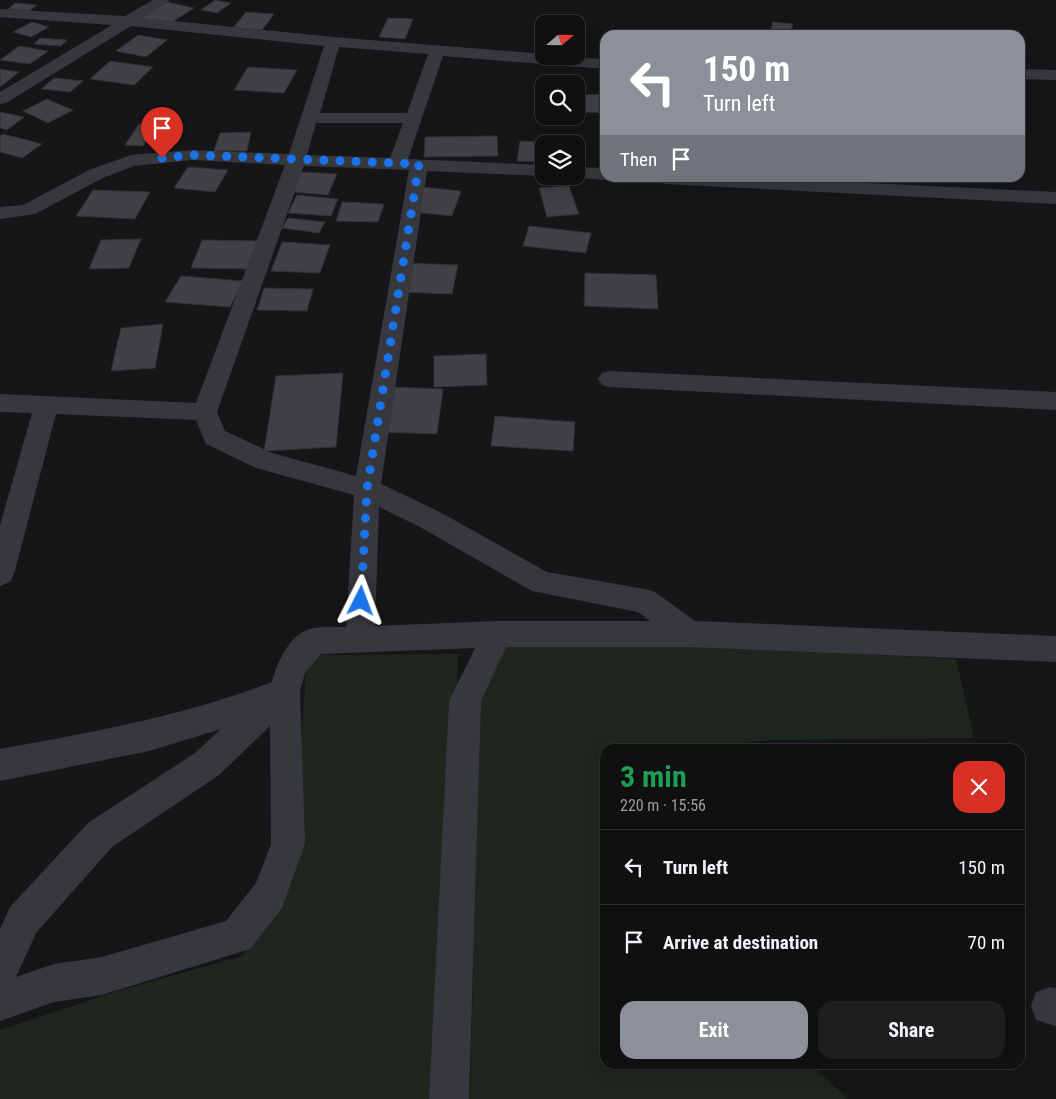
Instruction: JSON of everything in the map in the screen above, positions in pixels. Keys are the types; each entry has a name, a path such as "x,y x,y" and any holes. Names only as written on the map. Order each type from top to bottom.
{"street":[{"path":"7,27 57,0"},
{"path":"0,99 163,0"},
{"path":"0,13 126,21 333,42 600,64"},
{"path":"333,42 296,161 205,412 215,437 265,461 367,489 429,518 542,583 645,601 690,634"},
{"path":"360,638 367,489 414,118 437,51"},
{"path":"1025,74 1056,75"},
{"path":"309,118 414,118"},
{"path":"0,213 28,210 96,174 131,161 192,155 535,171"},
{"path":"585,173 600,174"},
{"path":"743,182 1056,198"},
{"path":"610,379 1056,401"},
{"path":"0,403 205,412"},
{"path":"0,574 46,405"},
{"path":"449,1099 465,701 497,634"},
{"path":"0,1002 54,983 102,976 237,936 269,895 288,844 285,691 291,667 313,641 497,634 690,634 1056,649"},
{"path":"0,765 149,736 234,711 285,691"},
{"path":"0,972 23,920 100,835 207,764 285,691"}],"shaded area":[{"path":"607,641 956,659 974,738 773,740 727,744 600,744 600,1069 815,1069 848,1099 470,1099 480,693 501,644"},
{"path":"458,654 455,747 435,1099 0,1099 0,1030 121,990 242,956 292,882 307,655"}],"building":[{"path":"215,0 231,3 217,13 201,10"},
{"path":"167,2 194,8 169,24 142,18"},
{"path":"15,3 37,5 29,11 8,9"},
{"path":"246,12 274,14 262,30 233,28"},
{"path":"388,18 413,19 405,39 379,37"},
{"path":"32,22 49,27 31,37 13,32"},
{"path":"773,22 793,24 791,30 771,30"},
{"path":"138,35 167,40 146,57 116,51"},
{"path":"40,38 67,40 61,46 34,44"},
{"path":"19,46 48,51 30,64 0,60"},
{"path":"110,61 153,67 134,85 90,79"},
{"path":"248,67 297,70 284,93 234,90"},
{"path":"0,69 19,72 0,87"},
{"path":"54,78 83,81 70,92 41,89"},
{"path":"600,94 600,112 585,113 585,95"},
{"path":"47,99 73,110 48,123 23,111"},
{"path":"0,112 24,117 7,130 0,128"},
{"path":"139,124 157,125 143,146 125,145"},
{"path":"251,132 247,151 214,151 220,133"},
{"path":"3,134 42,144 22,158 0,152 0,136"},
{"path":"497,136 498,156 424,157 425,137"},
{"path":"520,141 535,142 535,162 517,161"},
{"path":"188,167 228,170 215,192 174,188"},
{"path":"301,172 337,174 328,195 291,192"},
{"path":"569,186 579,214 547,217 539,188"},
{"path":"421,187 461,191 452,216 411,212"},
{"path":"93,190 150,192 135,219 76,216"},
{"path":"297,195 338,199 331,216 288,213"},
{"path":"342,202 384,204 378,222 336,221"},
{"path":"288,218 325,222 319,233 282,228"},
{"path":"529,226 591,233 586,253 523,246"},
{"path":"141,239 129,268 89,269 101,240"},
{"path":"202,240 263,241 253,269 191,268"},
{"path":"282,242 330,245 320,273 271,271"},
{"path":"406,263 458,265 452,294 398,292"},
{"path":"585,273 656,275 658,309 584,306"},
{"path":"181,276 243,281 230,307 165,302"},
{"path":"264,288 313,289 307,311 257,310"},
{"path":"163,324 155,368 111,371 121,328"},
{"path":"486,354 487,385 434,387 434,356"},
{"path":"343,373 336,447 264,451 276,376"},
{"path":"389,387 443,389 437,434 380,432"},
{"path":"495,416 575,422 573,451 491,446"}],"route":[{"path":"162,158 192,155 296,161 419,164 367,489 361,601"}]}
